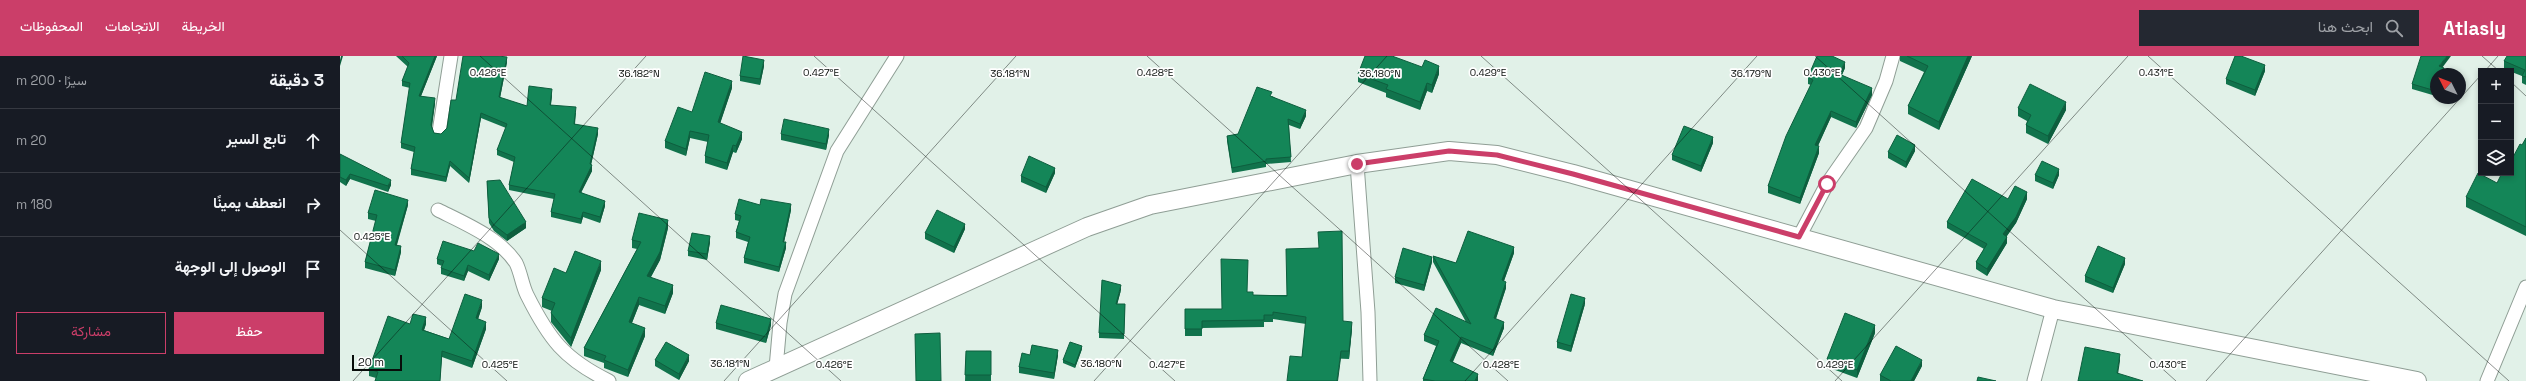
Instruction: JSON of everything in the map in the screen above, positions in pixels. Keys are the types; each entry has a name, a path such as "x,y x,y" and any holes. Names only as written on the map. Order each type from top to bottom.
{"main road":[{"path":"748,381 1087,227 1150,205 1357,164 1449,151 1497,155 1573,174 2053,309 2398,379 2417,381"}],"street":[{"path":"439,132 451,56"},
{"path":"776,368 780,323 785,294 837,151 897,56"},
{"path":"1799,237 1827,184 1866,128 1886,82 1893,56"},
{"path":"1357,164 1368,312 1370,381"},
{"path":"438,210 479,230 500,247 515,263 527,294 557,347 588,371 609,381"},
{"path":"2487,381 2526,287"},
{"path":"2034,381 2053,309"}],"building":[{"path":"402,56 435,56 419,96 435,98 431,125 434,133 441,134 447,128 451,100 456,100 463,56 507,57 499,97 527,106 529,86 552,89 550,105 576,107 574,124 598,128 590,164 592,165 579,192 605,201 600,217 583,212 581,219 551,212 555,194 509,185 515,157 497,150 507,124 481,113 469,178 450,161 446,177 411,169 415,147 401,143 410,83 402,81 409,63"},
{"path":"743,56 764,60 760,79 740,76"},
{"path":"1365,56 1392,56 1422,67 1425,60 1439,66 1432,85 1427,83 1420,102 1386,89 1388,85 1358,74"},
{"path":"1817,56 1832,56 1845,62 1839,74 1872,88 1856,122 1831,111 1815,145 1819,146 1800,198 1768,186 1786,136 1813,80 1808,77"},
{"path":"1907,56 1968,56 1939,122 1908,106 1928,66"},
{"path":"2235,56 2241,56 2265,65 2255,90 2226,79"},
{"path":"2421,56 2447,56 2439,66 2444,68 2430,68 2430,89 2412,84"},
{"path":"2507,56 2526,56 2526,77 2522,76 2525,70 2504,61"},
{"path":"705,72 732,81 718,122 742,132 736,146 733,145 727,163 705,156 709,135 690,131 686,149 665,141 678,107 692,112"},
{"path":"2030,84 2066,102 2048,136 2026,125 2031,115 2018,108"},
{"path":"1257,87 1272,92 1270,96 1306,110 1300,124 1288,119 1291,157 1266,159 1266,161 1232,168 1227,136 1238,134"},
{"path":"784,119 829,129 826,144 781,134"},
{"path":"1684,126 1713,137 1701,166 1672,155"},
{"path":"1897,135 1915,145 1906,162 1888,152"},
{"path":"2526,138 2526,227 2466,197 2478,173 2478,176 2484,176 2497,183 2500,176 2514,176 2514,155 2520,144 2522,145"},
{"path":"340,154 391,180 388,186 350,174 346,180 340,177"},
{"path":"1029,156 1055,168 1046,187 1021,176"},
{"path":"2042,161 2059,169 2053,183 2035,175"},
{"path":"1972,179 2008,199 2015,186 2027,192 2016,217 2003,234 2007,237 1987,269 1976,262 1987,244 1947,222"},
{"path":"500,180 526,222 507,235 494,225 489,218 487,181"},
{"path":"375,190 408,200 395,245 401,246 395,270 365,262 377,215 368,213"},
{"path":"739,199 760,205 761,199 791,204 783,242 786,242 779,267 744,258 750,237 736,232 741,216 735,214"},
{"path":"937,210 965,224 954,247 925,233"},
{"path":"639,213 668,220 660,252 647,276 673,285 665,306 639,297 629,322 645,328 628,370 604,360 606,356 584,348 641,242 632,240"},
{"path":"1342,231 1343,321 1352,322 1349,351 1341,351 1337,381 1287,381 1290,356 1302,357 1306,317 1273,312 1273,315 1264,315 1264,320 1202,321 1202,329 1185,329 1185,309 1222,309 1221,259 1248,260 1247,292 1253,292 1253,295 1287,296 1286,249 1319,248 1318,232"},
{"path":"1468,231 1514,247 1502,280 1506,282 1494,318 1504,322 1493,350 1461,337 1450,361 1478,374 1475,381 1435,381 1423,379 1439,341 1424,335 1436,308 1471,324 1433,256 1456,263"},
{"path":"692,233 710,236 707,254 688,251"},
{"path":"443,241 474,251 478,243 499,254 489,275 468,265 464,276 441,268 444,261 437,259"},
{"path":"2098,246 2125,258 2113,288 2085,276"},
{"path":"1403,248 1432,257 1424,285 1395,277"},
{"path":"575,251 601,261 571,338 551,313 555,303 542,298 554,268 566,273"},
{"path":"1102,280 1121,285 1116,304 1125,304 1124,334 1099,333"},
{"path":"465,294 482,300 476,318 486,322 472,361 442,351 440,381 375,381 378,372 369,369 388,316 410,324 413,314 426,317 422,330 449,339"},
{"path":"1571,294 1585,298 1571,346 1557,342"},
{"path":"721,305 771,319 766,337 716,323"},
{"path":"1845,313 1875,325 1857,370 1827,359"},
{"path":"940,333 941,381 916,381 915,334"},
{"path":"666,342 689,355 679,374 655,360"},
{"path":"1070,342 1082,346 1075,365 1063,360"},
{"path":"1032,345 1058,350 1054,373 1019,367 1022,353 1030,355"},
{"path":"1896,346 1922,360 1911,381 1891,381 1880,375"},
{"path":"2085,347 2120,354 2117,373 2143,381 2078,381"},
{"path":"966,351 991,351 991,375 965,375"},
{"path":"1978,377 1996,381 1977,381"}],"route":[{"path":"1357,164 1449,151 1497,155 1573,174 1799,237 1827,184"}]}
